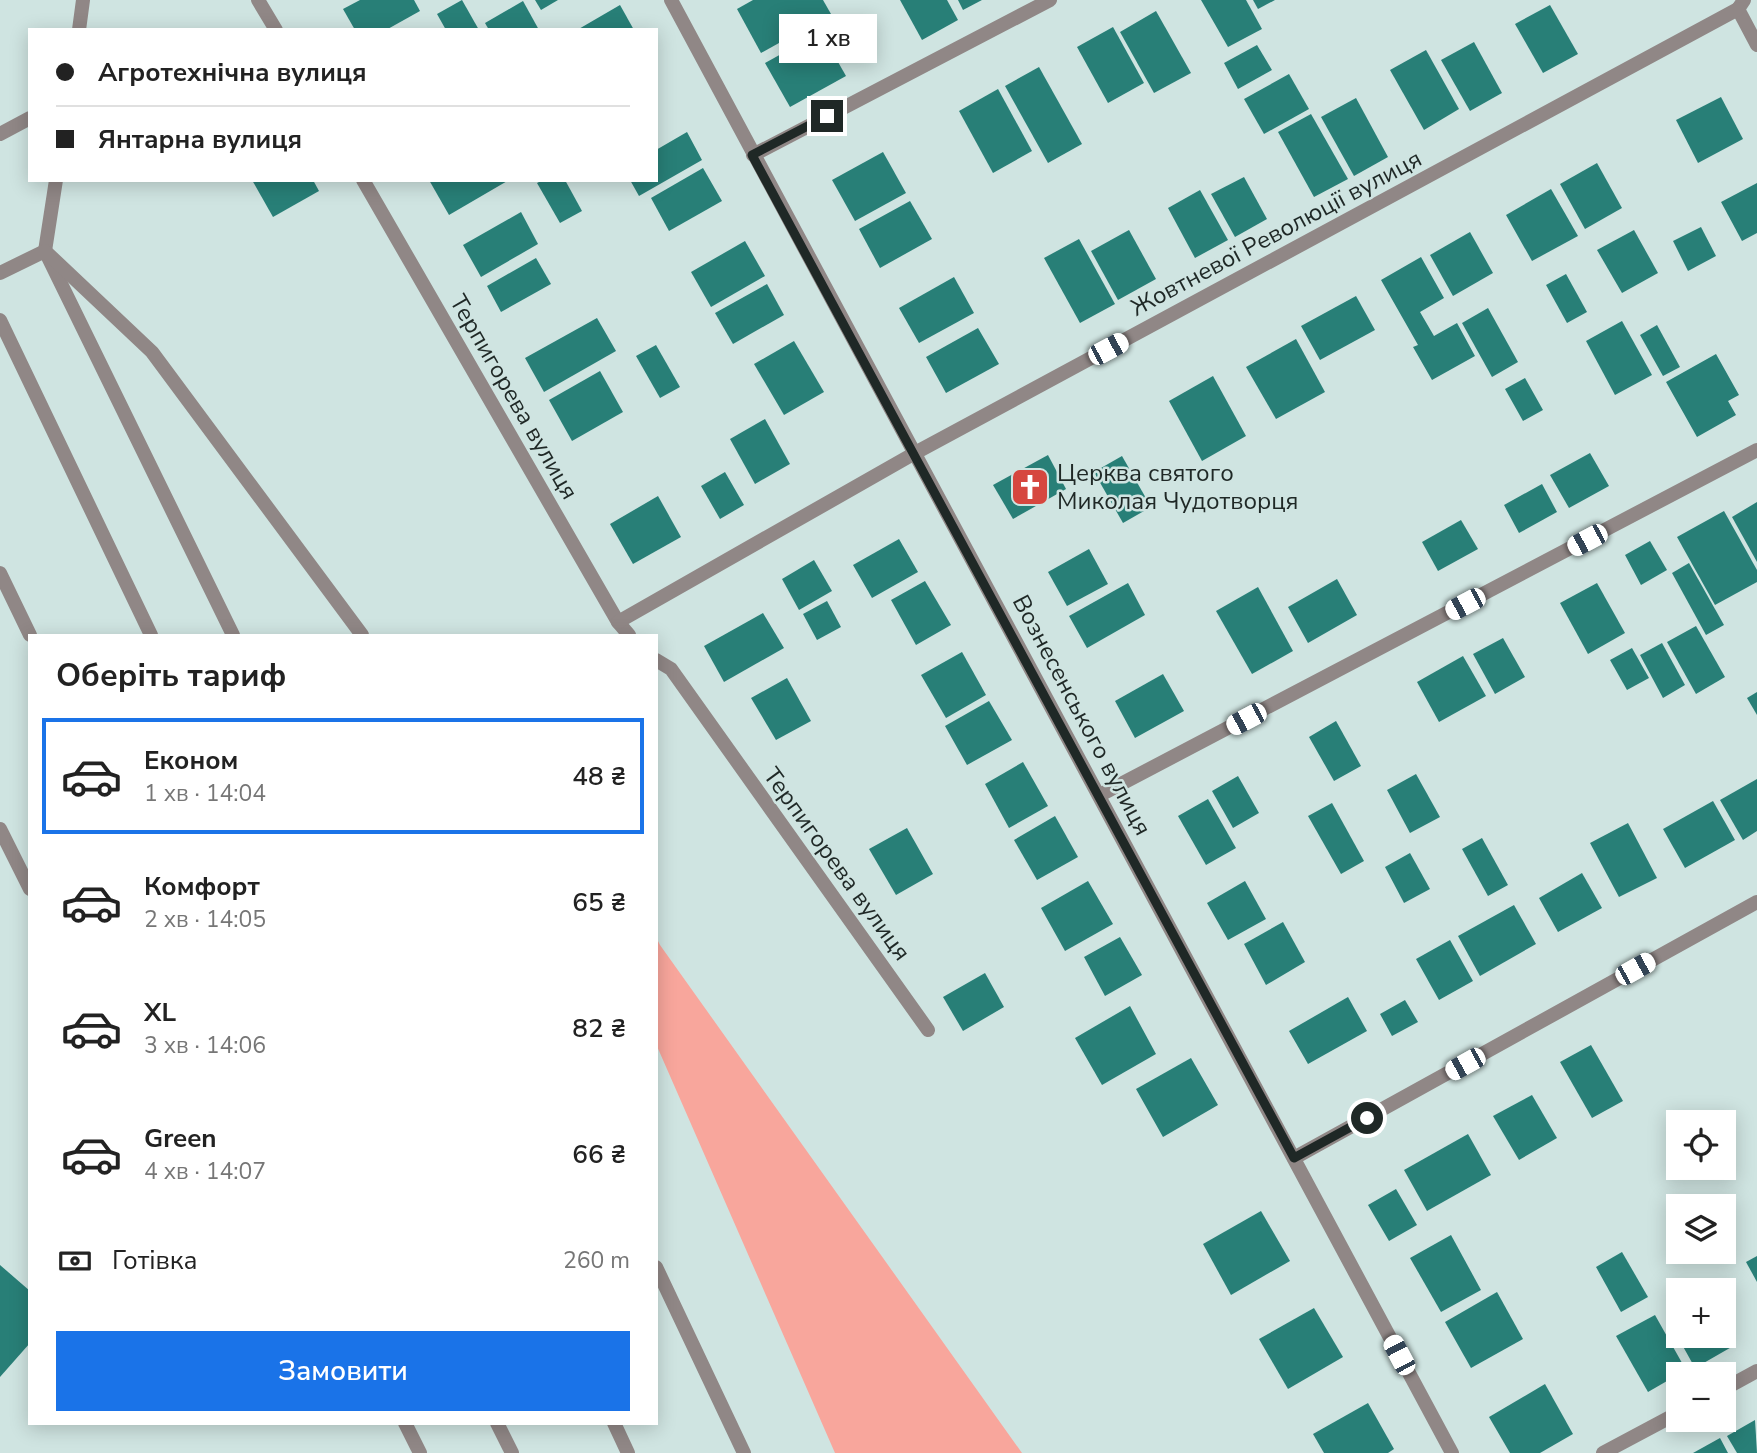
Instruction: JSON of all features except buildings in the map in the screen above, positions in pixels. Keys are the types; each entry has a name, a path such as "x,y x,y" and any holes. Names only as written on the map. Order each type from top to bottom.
{"street":[{"path":"79,28 83,0"},
{"path":"258,0 275,28"},
{"name":"Вознесенського вулиця","path":"671,0 1452,1453"},
{"path":"752,155 1050,0"},
{"path":"1741,5 1757,45"},
{"name":"Жовтневої Революції вулиця","path":"618,622 915,453 1741,5"},
{"path":"0,134 28,119"},
{"path":"56,182 45,251 233,634"},
{"name":"Терпигорева вулиця","path":"364,182 618,622 628,634"},
{"path":"0,273 45,251"},
{"path":"45,251 152,352 361,634"},
{"path":"0,320 151,634"},
{"path":"1100,795 1757,450"},
{"path":"0,573 30,634"},
{"name":"Терпигорева вулиця","path":"658,661 671,669 928,1030"},
{"path":"0,829 28,885"},
{"path":"1294,1158 1757,902"},
{"path":"658,1271 744,1453"},
{"path":"1736,1382 1757,1371"},
{"path":"1603,1453 1666,1419"},
{"path":"406,1425 420,1453"},
{"path":"498,1425 512,1453"},
{"path":"615,1425 628,1453"}],"shaded area":[{"path":"658,941 1022,1453 835,1453 658,1049"}],"place":[{"name":"Церква святого Миколая Чудотворця","path":"1030,487"}],"route":[{"path":"827,116 752,155 1294,1158 1367,1118"}]}
